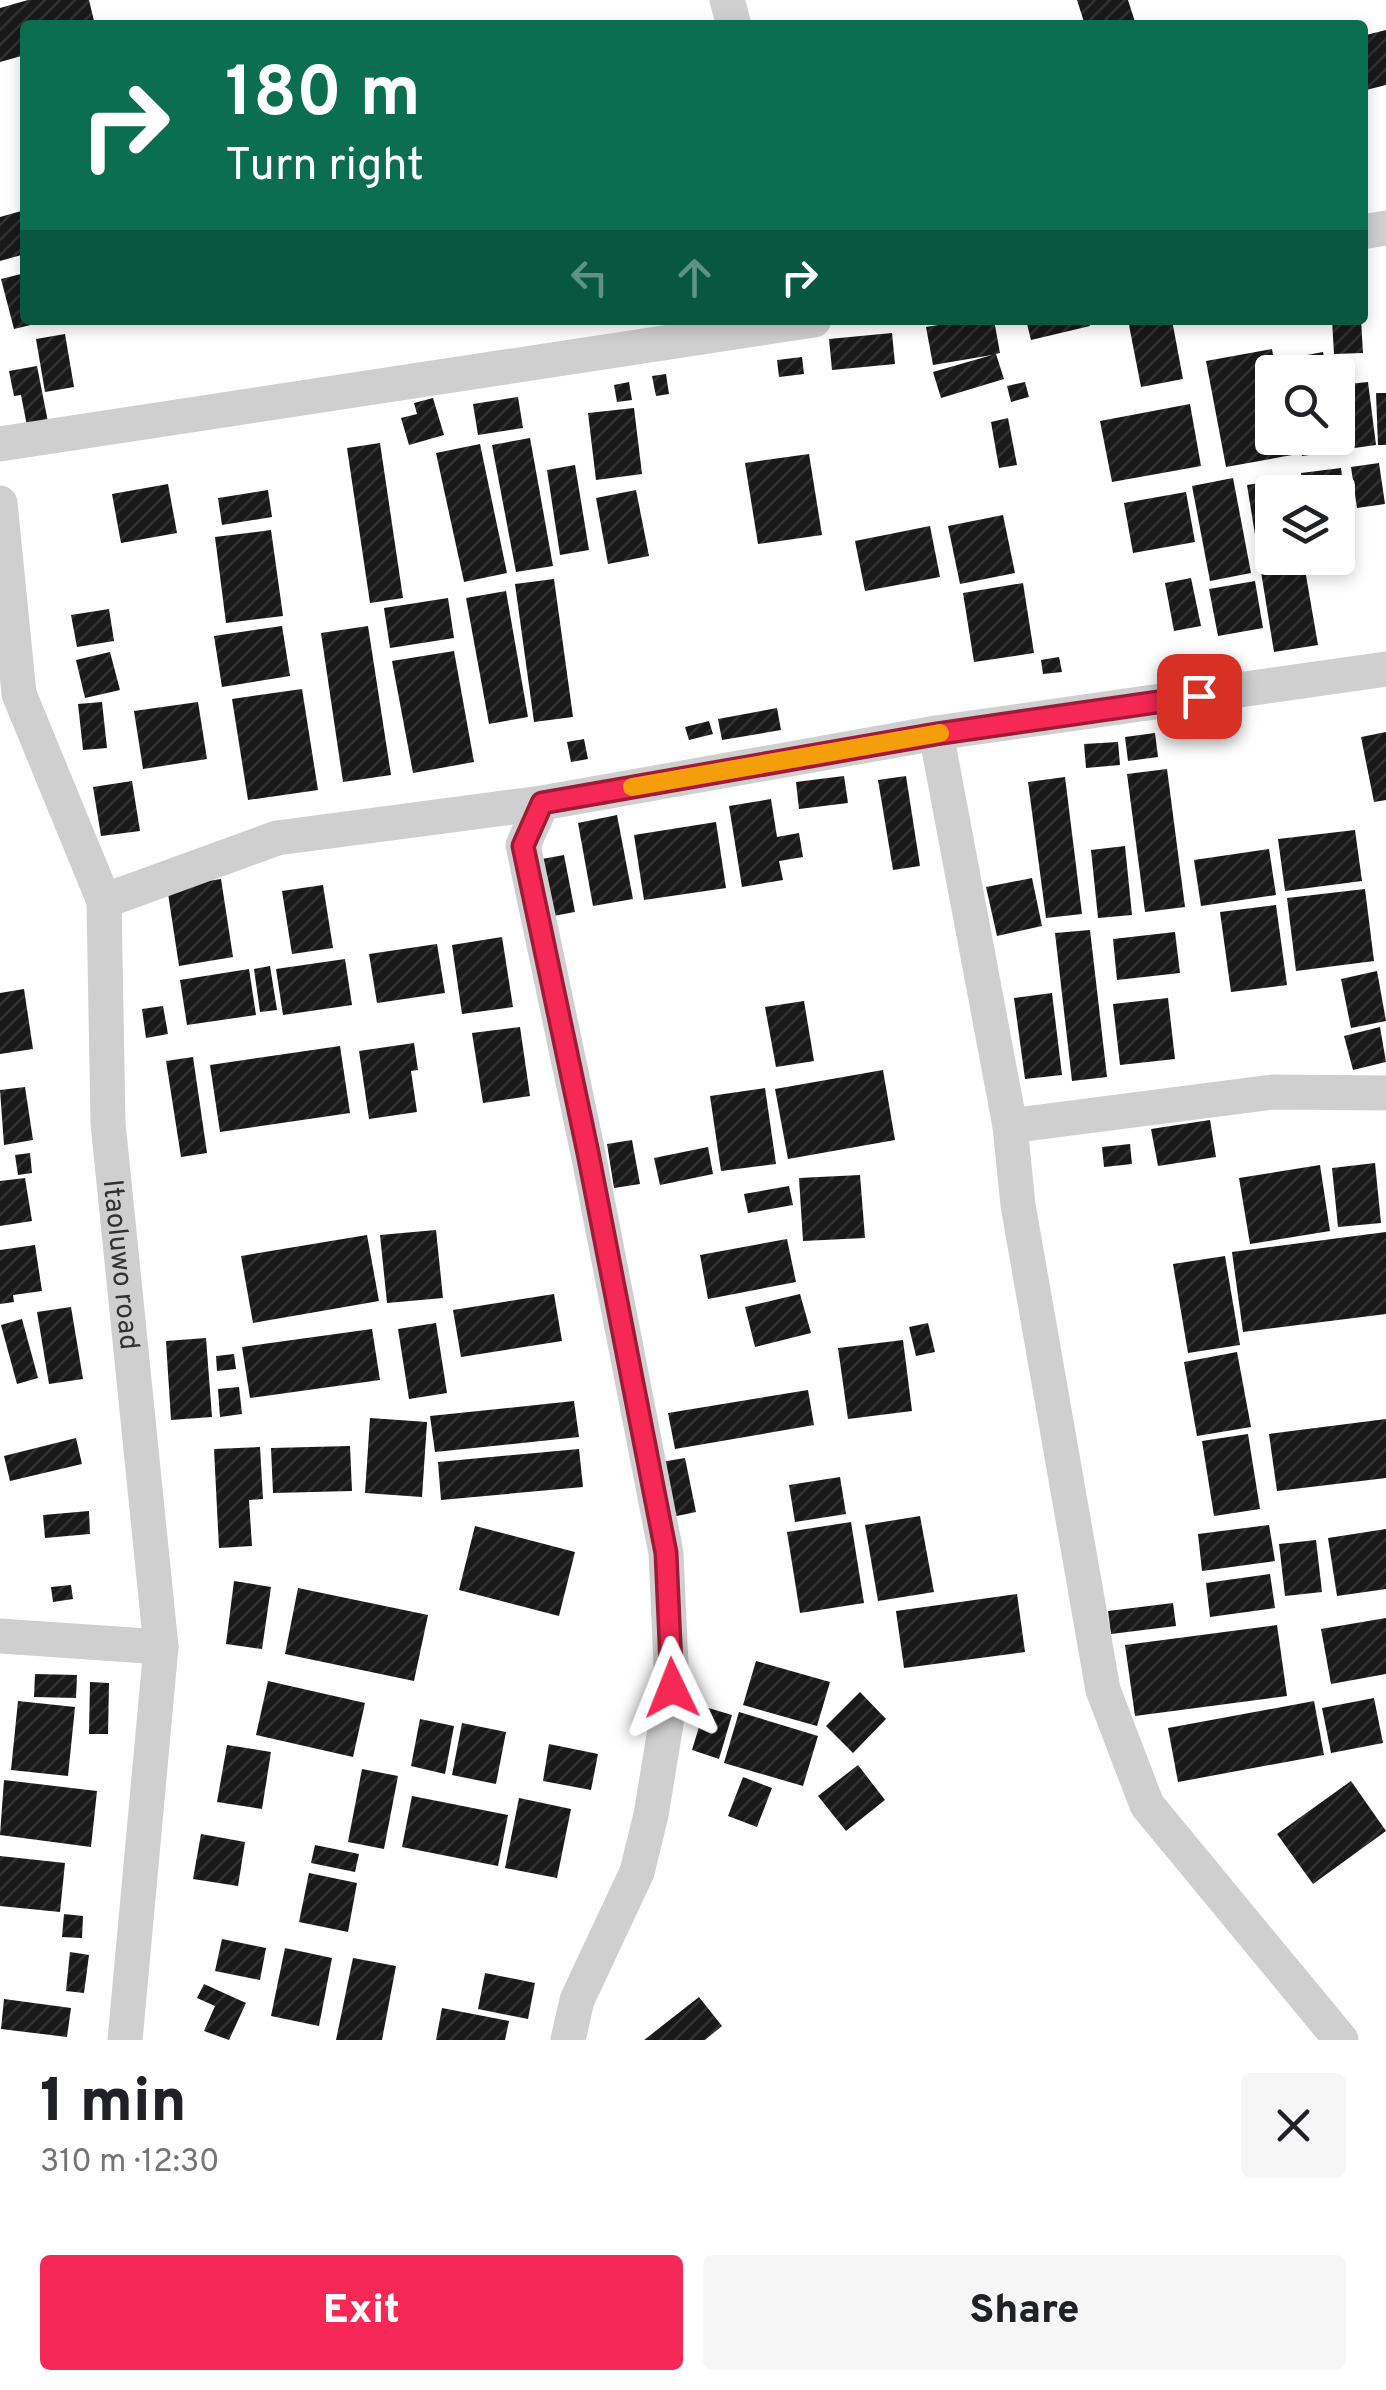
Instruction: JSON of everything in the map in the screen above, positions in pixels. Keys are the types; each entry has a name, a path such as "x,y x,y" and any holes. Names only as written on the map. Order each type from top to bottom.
{"street":[{"path":"0,444 777,325"},
{"name":"Itaoluwo road","path":"0,503 20,694 104,902 108,1123 161,1648 124,2040"},
{"path":"104,902 277,838 542,803 936,734 1386,669"},
{"path":"936,734 1010,1126 1018,1205 1103,1690 1147,1804 1341,2040"},
{"path":"542,803 523,846 666,1553 672,1688 651,1815 637,1872 578,2000 568,2040"},
{"path":"1010,1126 1272,1092 1386,1093"},
{"path":"0,1636 161,1648"}],"building":[{"path":"28,0 89,0 94,20 20,20 20,56 0,62 0,8"},
{"path":"1077,0 1128,0 1134,20 1083,20"},
{"path":"1386,30 1386,85 1368,90 1368,34"},
{"path":"20,211 20,255 0,261 0,217"},
{"path":"20,274 20,325 30,325 14,329 1,279"},
{"path":"995,325 1000,353 996,354 1004,379 941,398 933,372 992,355 933,365 926,327"},
{"path":"1027,325 1090,326 1031,340"},
{"path":"1129,325 1173,325 1183,379 1141,387"},
{"path":"1332,325 1361,325 1363,353 1334,354"},
{"path":"892,333 895,364 832,370 829,339"},
{"path":"65,334 74,387 45,392 36,339"},
{"path":"1272,349 1273,355 1255,355 1255,455 1292,455 1226,467 1206,361"},
{"path":"802,357 804,374 779,377 777,360"},
{"path":"37,366 48,422 27,426 21,395 14,396 9,371"},
{"path":"666,374 669,394 656,396 652,376"},
{"path":"629,382 632,400 617,402 614,385"},
{"path":"1025,382 1029,397 1011,402 1007,386"},
{"path":"1368,382 1376,445 1355,448 1355,383"},
{"path":"1376,393 1386,393 1386,445 1378,445"},
{"path":"518,397 523,428 478,435 473,404"},
{"path":"433,398 444,435 409,445 401,418 417,414 414,403"},
{"path":"1190,404 1201,466 1112,482 1100,421"},
{"path":"634,408 642,474 596,480 588,413"},
{"path":"1008,418 1017,465 999,468 991,422"},
{"path":"530,438 553,566 516,572 492,445"},
{"path":"380,443 403,598 370,603 347,448"},
{"path":"480,444 507,573 464,582 436,453"},
{"path":"809,454 822,535 758,544 745,463"},
{"path":"1379,463 1385,504 1357,508 1351,467"},
{"path":"575,465 589,550 560,555 547,470"},
{"path":"1341,468 1342,475 1301,475"},
{"path":"1233,478 1251,573 1210,581 1192,486"},
{"path":"168,484 177,533 121,543 112,494"},
{"path":"1255,484 1255,534 1247,485"},
{"path":"268,490 272,517 222,525 218,498"},
{"path":"636,490 649,556 608,564 596,498"},
{"path":"1186,492 1195,542 1133,553 1124,503"},
{"path":"1003,515 1015,573 960,584 948,526"},
{"path":"930,526 940,577 865,591 855,541"},
{"path":"271,530 283,616 226,623 215,537"},
{"path":"1262,575 1306,575 1318,645 1274,652"},
{"path":"1191,578 1201,626 1174,631 1165,583"},
{"path":"554,579 573,717 534,722 515,584"},
{"path":"1255,581 1263,628 1218,636 1209,589"},
{"path":"1023,583 1034,653 974,662 963,593"},
{"path":"506,591 528,717 489,724 466,598"},
{"path":"448,598 454,638 390,648 384,608"},
{"path":"109,609 114,641 77,647 71,615"},
{"path":"282,626 290,676 222,687 214,636"},
{"path":"368,626 391,775 343,782 321,633"},
{"path":"454,651 474,762 413,773 392,661"},
{"path":"110,652 120,690 85,698 76,660"},
{"path":"1059,657 1062,672 1043,674 1041,660"},
{"path":"302,689 318,790 248,800 232,699"},
{"path":"102,702 107,748 83,750 78,704"},
{"path":"198,702 207,759 143,769 134,711"},
{"path":"777,708 781,730 722,740 718,719"},
{"path":"709,721 713,734 689,740 685,727"},
{"path":"1386,732 1386,800 1374,802 1361,737"},
{"path":"1155,733 1158,757 1128,761 1125,737"},
{"path":"584,739 588,759 571,762 567,742"},
{"path":"1118,742 1120,765 1086,768 1084,744"},
{"path":"1167,769 1185,907 1145,912 1127,774"},
{"path":"844,776 848,803 799,809 796,782"},
{"path":"906,776 920,866 893,870 878,780"},
{"path":"1065,777 1082,914 1046,918 1028,782"},
{"path":"132,781 140,831 101,836 93,787"},
{"path":"771,799 777,837 799,833 803,857 779,861 783,880 742,887 729,806"},
{"path":"617,815 633,899 593,906 578,823"},
{"path":"716,822 726,888 644,900 634,835"},
{"path":"1355,830 1362,881 1285,891 1278,839"},
{"path":"1125,846 1132,915 1098,918 1091,850"},
{"path":"1269,849 1276,895 1201,906 1194,860"},
{"path":"564,855 575,912 553,916 542,859"},
{"path":"1032,878 1042,926 997,936 986,887"},
{"path":"221,879 233,957 179,966 167,887"},
{"path":"323,885 333,948 292,954 282,891"},
{"path":"1365,889 1374,961 1296,971 1287,898"},
{"path":"1276,905 1287,985 1231,992 1220,912"},
{"path":"1090,930 1107,1077 1072,1081 1055,933"},
{"path":"1175,932 1180,973 1117,980 1113,939"},
{"path":"502,937 513,1007 462,1014 452,945"},
{"path":"437,944 445,993 377,1003 369,954"},
{"path":"345,959 352,1005 283,1015 276,969"},
{"path":"270,966 277,1010 260,1012 254,969"},
{"path":"249,969 256,1015 187,1025 180,980"},
{"path":"1377,971 1386,1021 1351,1028 1341,979"},
{"path":"24,989 33,1049 0,1054 0,993"},
{"path":"1052,993 1062,1075 1025,1079 1014,998"},
{"path":"1168,998 1175,1059 1120,1065 1113,1004"},
{"path":"804,1001 814,1061 776,1067 765,1007"},
{"path":"163,1006 168,1034 146,1038 142,1009"},
{"path":"520,1027 530,1096 483,1103 472,1033"},
{"path":"1380,1027 1386,1062 1353,1070 1344,1036"},
{"path":"414,1043 418,1070 411,1071 417,1112 369,1119 359,1051"},
{"path":"340,1046 350,1113 220,1132 210,1065"},
{"path":"193,1057 207,1153 181,1157 166,1061"},
{"path":"883,1070 895,1140 788,1159 775,1089"},
{"path":"25,1087 33,1140 4,1145 0,1090"},
{"path":"765,1088 776,1164 721,1171 710,1096"},
{"path":"1210,1120 1216,1157 1158,1166 1151,1129"},
{"path":"632,1140 640,1184 614,1188 607,1144"},
{"path":"1130,1144 1132,1164 1104,1167 1102,1147"},
{"path":"708,1147 713,1174 660,1185 654,1158"},
{"path":"30,1153 32,1173 18,1175 15,1155"},
{"path":"1375,1163 1381,1223 1338,1227 1332,1168"},
{"path":"1320,1165 1330,1231 1250,1244 1239,1178"},
{"path":"860,1175 865,1238 803,1241 799,1178"},
{"path":"25,1178 32,1221 0,1226 0,1181"},
{"path":"789,1186 793,1205 748,1213 744,1194"},
{"path":"436,1230 443,1298 387,1303 380,1235"},
{"path":"1386,1232 1386,1314 1243,1332 1232,1252"},
{"path":"367,1235 379,1301 253,1323 241,1256"},
{"path":"787,1239 796,1282 708,1299 700,1255"},
{"path":"35,1245 42,1291 13,1295 14,1302 0,1304 0,1250"},
{"path":"1225,1256 1240,1345 1188,1353 1173,1264"},
{"path":"554,1294 562,1341 461,1357 453,1310"},
{"path":"800,1294 811,1333 755,1347 745,1307"},
{"path":"71,1307 83,1379 49,1384 37,1312"},
{"path":"22,1319 38,1378 17,1384 1,1325"},
{"path":"436,1323 447,1393 409,1399 398,1329"},
{"path":"928,1323 935,1352 916,1356 909,1327"},
{"path":"372,1329 380,1380 250,1398 242,1347"},
{"path":"206,1338 212,1417 171,1420 166,1341"},
{"path":"903,1340 912,1411 848,1419 838,1348"},
{"path":"1237,1352 1251,1427 1197,1436 1184,1362"},
{"path":"234,1354 236,1369 217,1371 216,1356"},
{"path":"239,1387 242,1414 220,1417 218,1389"},
{"path":"808,1390 814,1425 675,1449 668,1413"},
{"path":"574,1401 579,1437 435,1452 430,1416"},
{"path":"370,1418 427,1422 422,1497 365,1493"},
{"path":"1386,1419 1386,1478 1277,1491 1269,1434"},
{"path":"1248,1434 1260,1509 1214,1516 1202,1441"},
{"path":"76,1438 82,1464 10,1481 4,1456"},
{"path":"350,1446 352,1491 273,1493 271,1448"},
{"path":"260,1447 263,1499 249,1500 252,1546 219,1548 214,1449"},
{"path":"579,1449 583,1487 441,1500 438,1462"},
{"path":"685,1458 696,1512 672,1517 661,1462"},
{"path":"840,1477 846,1514 795,1522 789,1485"},
{"path":"89,1511 90,1534 45,1538 43,1515"},
{"path":"920,1516 934,1592 878,1601 865,1525"},
{"path":"851,1522 864,1603 800,1613 787,1532"},
{"path":"1269,1525 1275,1561 1202,1571 1198,1534"},
{"path":"475,1526 575,1552 559,1616 459,1590"},
{"path":"1386,1529 1386,1589 1337,1596 1328,1538"},
{"path":"1316,1540 1322,1592 1285,1596 1279,1544"},
{"path":"1270,1574 1275,1608 1210,1617 1206,1583"},
{"path":"234,1581 271,1587 262,1649 226,1644"},
{"path":"71,1585 73,1599 53,1602 51,1587"},
{"path":"298,1588 428,1615 414,1681 285,1654"},
{"path":"1017,1594 1025,1652 904,1668 896,1611"},
{"path":"1173,1603 1176,1626 1111,1634 1108,1611"},
{"path":"1386,1618 1386,1674 1331,1684 1321,1629"},
{"path":"1277,1625 1287,1696 1135,1716 1125,1645"},
{"path":"756,1661 830,1682 817,1726 743,1705"},
{"path":"35,1674 77,1675 76,1698 34,1697"},
{"path":"268,1681 365,1703 353,1757 256,1735"},
{"path":"90,1682 109,1683 108,1734 89,1734"},
{"path":"860,1692 886,1719 853,1753 826,1726"},
{"path":"1374,1698 1383,1743 1331,1753 1322,1708"},
{"path":"18,1701 75,1707 68,1776 11,1770"},
{"path":"1314,1701 1324,1755 1178,1782 1168,1728"},
{"path":"705,1707 732,1715 719,1759 692,1750"},
{"path":"739,1712 818,1736 803,1786 724,1763"},
{"path":"420,1719 454,1726 445,1774 411,1766"},
{"path":"462,1723 506,1732 496,1784 452,1775"},
{"path":"549,1744 598,1754 591,1790 543,1781"},
{"path":"227,1745 271,1752 262,1809 217,1802"},
{"path":"858,1765 885,1800 846,1831 818,1796"},
{"path":"362,1769 398,1776 384,1849 348,1842"},
{"path":"743,1777 772,1788 757,1827 728,1816"},
{"path":"4,1780 97,1791 91,1847 0,1835"},
{"path":"1351,1781 1386,1831 1313,1884 1277,1834"},
{"path":"412,1796 508,1815 498,1866 402,1847"},
{"path":"519,1798 571,1809 557,1878 505,1868"},
{"path":"201,1834 245,1842 238,1886 193,1879"},
{"path":"315,1845 359,1854 355,1872 311,1863"},
{"path":"0,1856 65,1863 60,1912 0,1906"},
{"path":"309,1873 357,1883 348,1932 299,1922"},
{"path":"64,1914 83,1916 82,1938 62,1937"},
{"path":"222,1939 266,1948 260,1980 215,1971"},
{"path":"285,1948 332,1958 319,2026 271,2016"},
{"path":"70,1952 89,1955 84,1993 66,1991"},
{"path":"353,1958 396,1966 382,2040 336,2040"},
{"path":"485,1973 535,1983 528,2019 478,2009"},
{"path":"204,1984 246,2003 229,2040 204,2031 215,2006 197,1998"},
{"path":"699,1997 722,2026 705,2040 644,2040"},
{"path":"4,1999 71,2008 67,2037 1,2029"},
{"path":"442,2008 509,2021 505,2040 436,2040"}],"slow traffic":[{"path":"632,787 940,733"}],"route":[{"path":"672,1688 666,1553 523,846 542,803 936,734 1199,696"}]}
